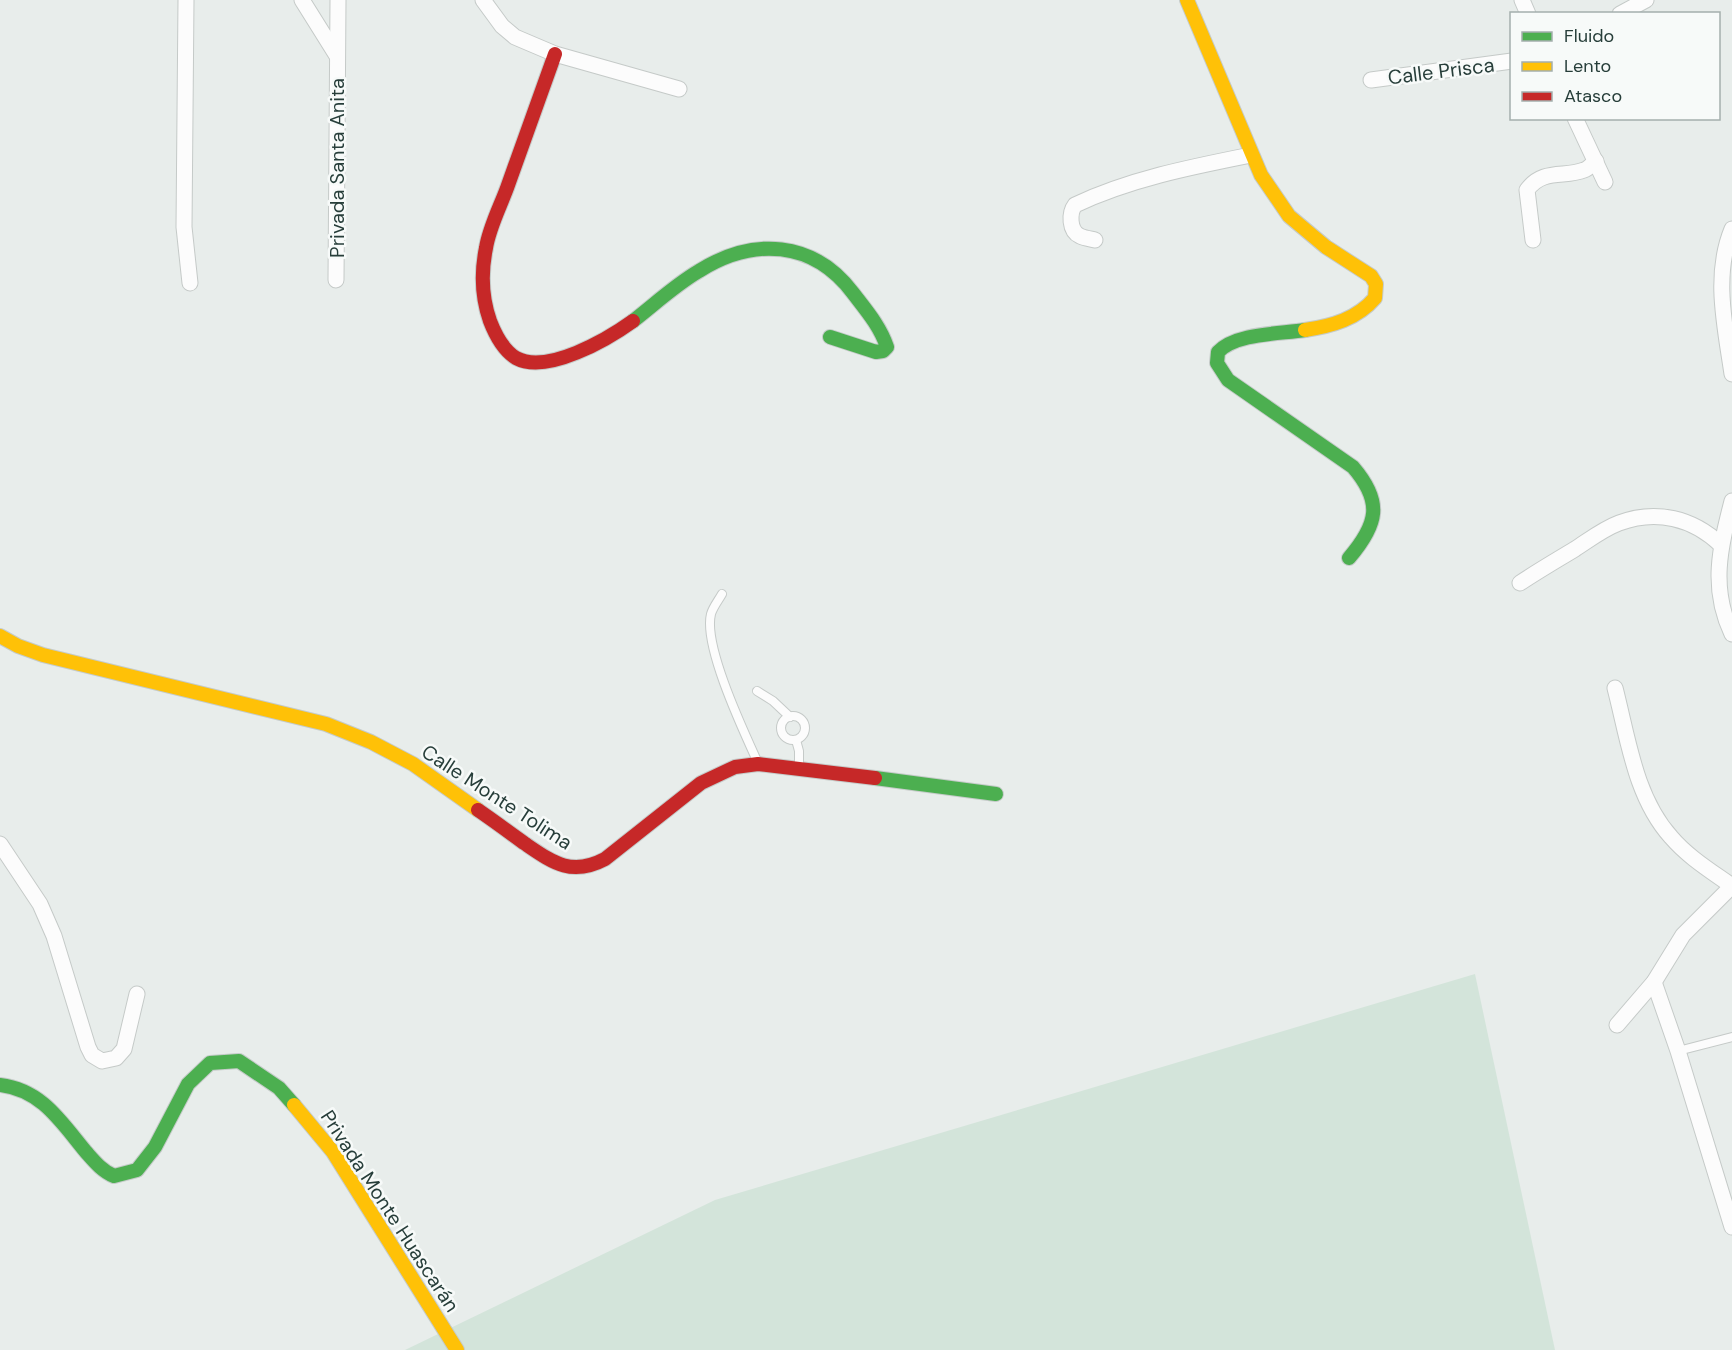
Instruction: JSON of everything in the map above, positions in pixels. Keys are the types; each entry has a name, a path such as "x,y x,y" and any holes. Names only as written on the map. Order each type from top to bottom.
{"street":[{"path":"186,0 184,227 190,283"},
{"path":"302,0 337,56"},
{"name":"Privada Santa Anita","path":"336,280 338,0"},
{"path":"483,0 502,26 515,37 555,54 679,89"},
{"path":"1187,0 1251,155 1274,195 1289,216 1326,247 1371,276 1376,284 1375,298 1356,315 1322,326 1229,343 1219,351 1216,362 1220,371 1239,390 1353,467 1369,486 1374,498 1372,525 1368,536 1349,558"},
{"path":"1624,12 1646,0"},
{"path":"555,54 486,246 482,276 483,298 490,321 500,342 510,355 523,362 540,363 560,360 604,340 625,327 702,268 736,254 763,248 799,251 824,262 842,279 869,316 887,347 883,351 876,352 830,337"},
{"name":"Calle Prisca","path":"1371,80 1510,61"},
{"path":"1576,120 1605,182"},
{"path":"1095,240 1076,233 1071,215 1075,205 1097,194 1128,184 1204,164 1251,155"},
{"path":"1533,240 1527,190 1533,181 1584,170 1596,162"},
{"path":"1732,229 1726,245 1722,271 1722,306 1732,374"},
{"path":"1732,501 1721,545 1718,591 1721,607 1732,634"},
{"path":"1520,583 1606,530 1628,520 1645,517 1677,519 1700,528 1721,545"},
{"name":"Calle Monte Tolima","path":"0,636 43,656 326,724 371,742 413,764 552,862 581,869 605,859 701,783 735,767 758,764 799,768 996,794"},
{"path":"1615,688 1643,791 1650,808 1671,837 1686,852 1732,886 1683,935 1654,982 1617,1025"},
{"path":"0,844 40,904 57,945 92,1055 102,1061 116,1059 124,1049 137,994"},
{"path":"1654,982 1678,1051 1732,1227"},
{"name":"Privada Monte Huascarán","path":"0,1085 17,1087 33,1095 98,1166 114,1176 125,1176 144,1163 183,1093 202,1066 226,1058 257,1069 271,1079 314,1126 333,1152 457,1350"}],"lane":[{"path":"722,594 710,615 711,637 728,693 758,764"},
{"path":"757,691 773,701 790,717"},
{"path":"795,716 803,723 804,733 796,740 785,738 782,734 782,723 795,716"},
{"path":"796,740 799,751 799,768"},
{"path":"1678,1051 1732,1037"},
{"path":"0,1077 0,1085"}],"green space":[{"path":"1475,974 1555,1350 405,1350 715,1200"}],"traffic: fast":[{"path":"633,321 682,282 719,260 761,249 781,249 820,262 837,275 872,318 887,347 883,351 876,352 830,337"},
{"path":"1305,330 1259,335 1236,341 1218,352 1217,363 1228,380 1353,467 1363,480 1373,502 1373,513 1366,534 1349,558"},
{"path":"875,778 996,794"},
{"path":"0,1085 15,1088 39,1100 59,1119 95,1162 114,1176 137,1170 155,1147 188,1084 210,1063 239,1061 279,1088 294,1105"}],"traffic: slow":[{"path":"1187,0 1261,175 1289,216 1326,247 1371,276 1376,284 1375,298 1360,311 1334,324 1305,330"},
{"path":"0,636 18,646 43,655 326,724 371,742 413,764 478,810"},
{"path":"294,1105 333,1152 457,1350"}],"traffic: jam":[{"path":"555,54 487,240 483,276 487,312 503,346 511,355 529,362 544,362 577,353 609,337 633,321"},
{"path":"478,810 553,861 562,865 582,867 605,859 701,783 735,767 758,764 875,778"}]}
